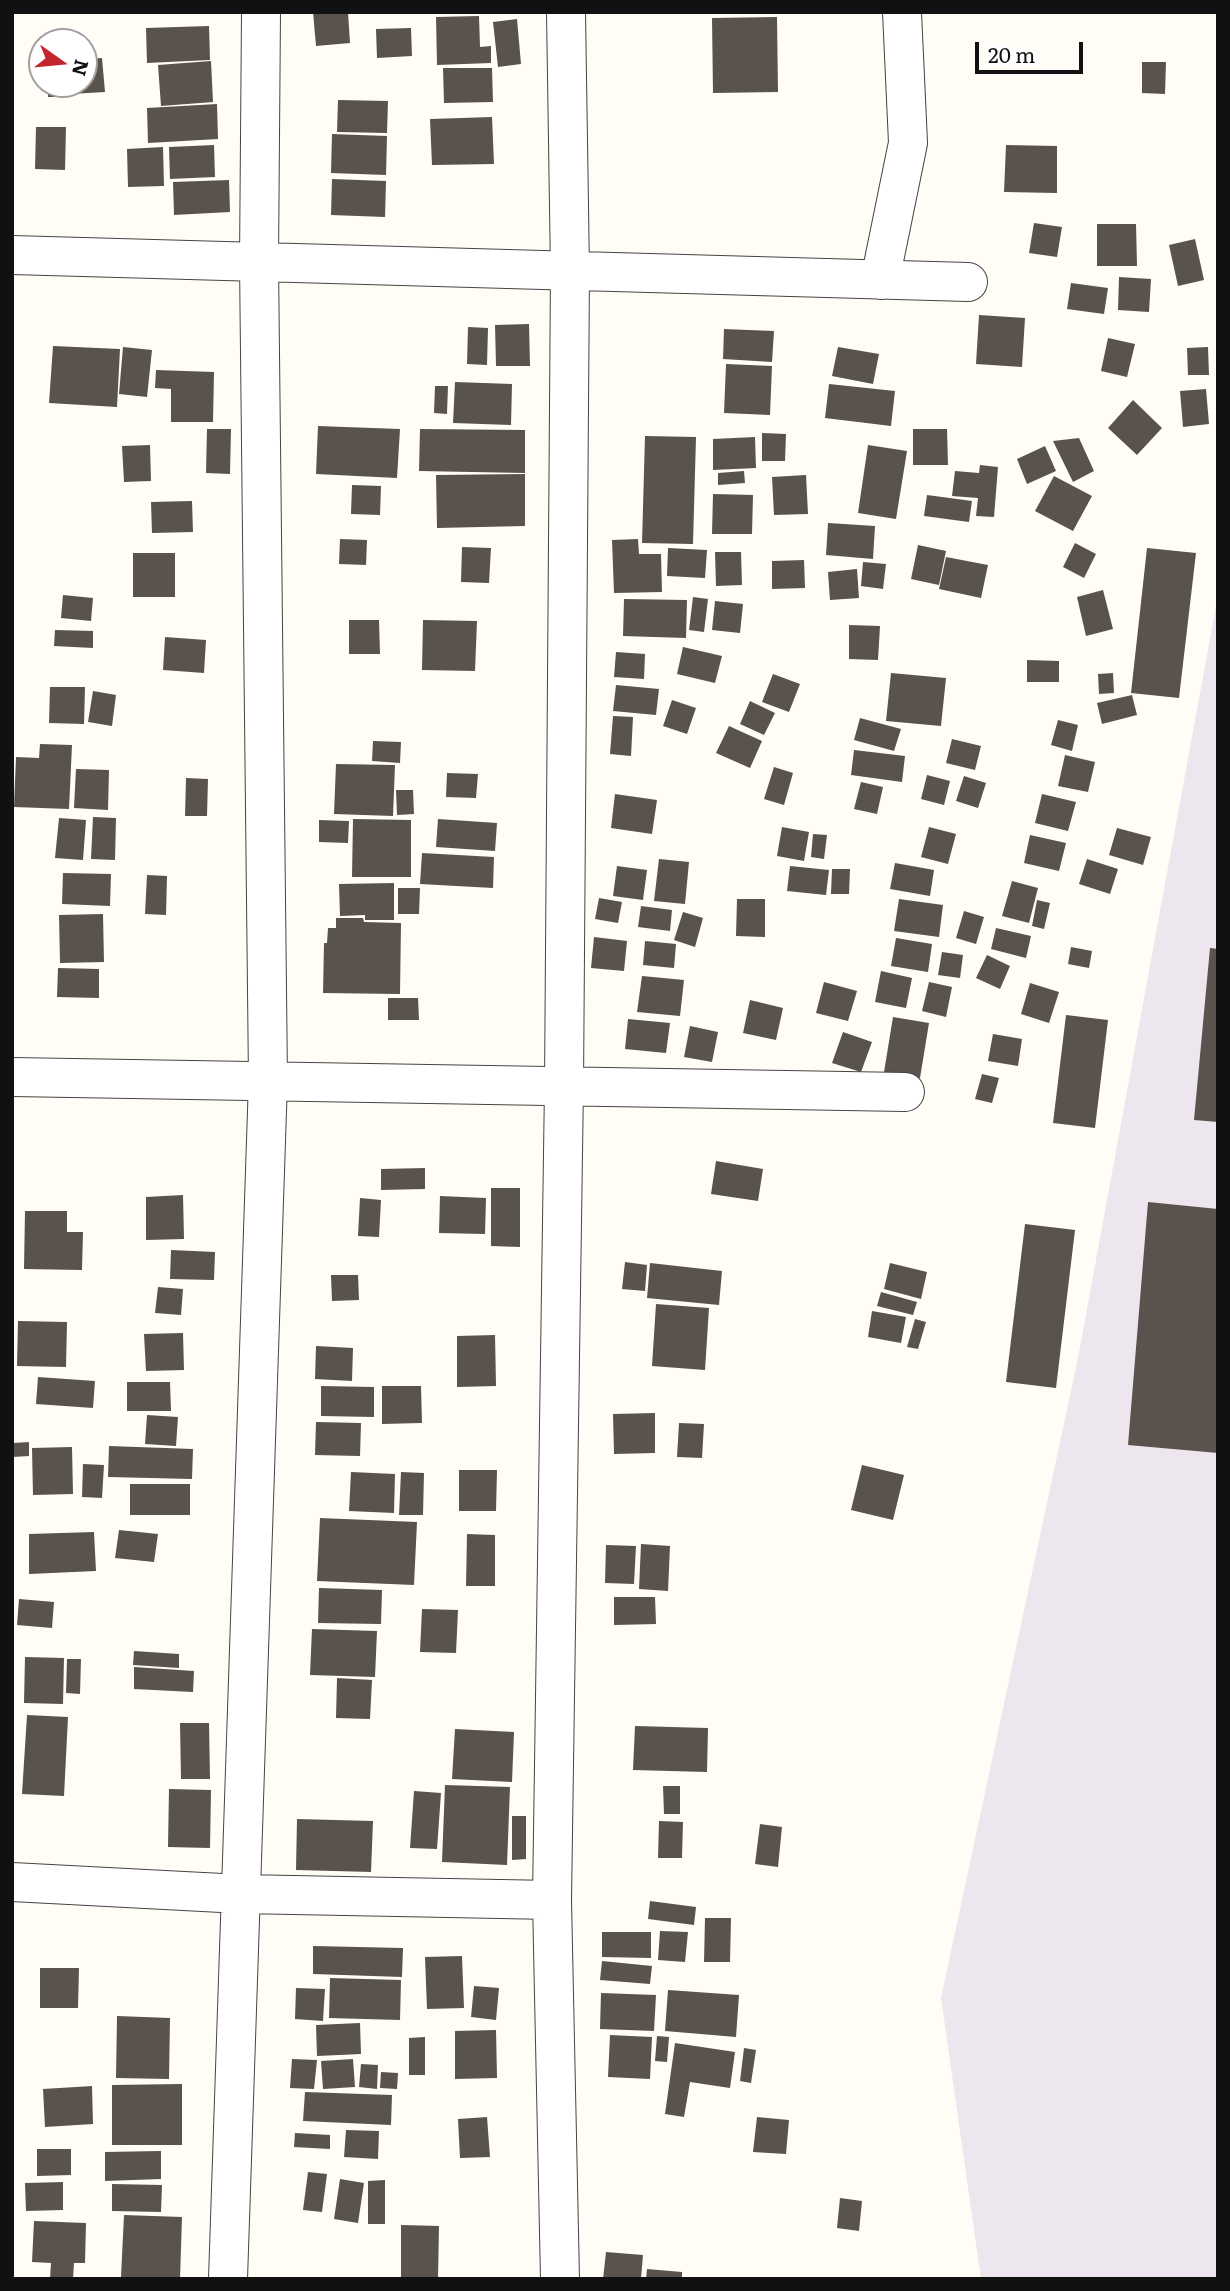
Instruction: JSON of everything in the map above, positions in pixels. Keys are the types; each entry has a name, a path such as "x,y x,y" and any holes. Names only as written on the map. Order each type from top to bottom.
{"street":[{"path":"228,2279 268,1081 259,262 261,12"},
{"path":"560,2279 552,1900 564,1086 570,271 566,12"},
{"path":"880,280 908,143 902,12"},
{"path":"12,255 968,282"},
{"path":"12,1077 905,1092"},
{"path":"12,1882 241,1894 552,1900"}],"shaded area":[{"path":"1218,595 1218,2279 981,2279 941,1998 1078,1358"}],"building":[{"path":"313,12 348,12 350,43 316,46"},
{"path":"479,16 480,47 491,46 491,63 437,65 436,17"},
{"path":"777,17 778,92 713,93 712,18"},
{"path":"517,19 521,64 498,67 493,22"},
{"path":"209,26 210,60 147,63 146,28"},
{"path":"411,28 412,56 377,58 376,29"},
{"path":"98,58 102,58 105,92 98,92"},
{"path":"211,61 213,102 161,106 158,65"},
{"path":"1142,62 1166,62 1165,94 1142,93"},
{"path":"443,68 492,68 493,102 444,103"},
{"path":"338,100 388,101 387,133 337,132"},
{"path":"217,104 218,139 148,143 147,108"},
{"path":"492,117 494,164 432,165 430,119"},
{"path":"36,127 66,127 65,170 35,169"},
{"path":"332,134 387,136 386,175 331,173"},
{"path":"214,145 215,177 170,179 169,147"},
{"path":"1006,145 1057,146 1057,193 1004,192"},
{"path":"163,147 164,186 128,187 127,149"},
{"path":"332,179 386,181 385,217 331,215"},
{"path":"229,180 230,212 174,215 173,182"},
{"path":"1034,223 1062,227 1057,257 1029,253"},
{"path":"1097,224 1136,224 1137,266 1097,266"},
{"path":"1195,239 1204,280 1178,286 1169,245"},
{"path":"1119,277 1151,279 1149,312 1118,310"},
{"path":"1071,283 1108,288 1104,314 1067,309"},
{"path":"979,315 1025,318 1022,367 976,364"},
{"path":"529,324 530,366 496,366 495,325"},
{"path":"468,327 488,328 487,365 467,364"},
{"path":"724,329 774,331 772,362 723,359"},
{"path":"1108,338 1135,344 1127,377 1101,371"},
{"path":"53,346 120,349 117,407 49,403"},
{"path":"123,347 152,350 147,397 119,394"},
{"path":"838,347 879,354 873,384 832,376"},
{"path":"1208,347 1209,375 1188,375 1187,348"},
{"path":"726,364 772,366 770,415 724,413"},
{"path":"156,370 214,372 213,422 171,422 171,389 155,388"},
{"path":"455,382 512,384 511,425 453,423"},
{"path":"829,384 895,391 891,426 825,418"},
{"path":"435,386 448,386 447,414 434,413"},
{"path":"1206,389 1209,424 1183,427 1180,391"},
{"path":"1133,400 1162,428 1137,455 1108,428"},
{"path":"318,426 400,429 397,478 316,474"},
{"path":"207,429 231,429 230,474 206,473"},
{"path":"420,429 525,430 525,473 419,471"},
{"path":"913,429 947,429 948,465 913,465"},
{"path":"762,433 786,434 785,461 762,461"},
{"path":"645,436 696,437 693,544 642,543"},
{"path":"755,437 756,468 713,470 713,439"},
{"path":"1079,438 1094,471 1073,482 1053,441"},
{"path":"150,445 151,481 124,482 122,446"},
{"path":"868,445 907,451 896,519 858,513"},
{"path":"1045,446 1056,471 1027,484 1017,459"},
{"path":"980,465 998,467 994,517 976,516 978,498 952,496 955,471 979,473"},
{"path":"744,471 745,483 718,485 718,473"},
{"path":"525,474 525,526 437,528 436,475"},
{"path":"806,475 808,514 774,515 772,477"},
{"path":"1054,476 1092,496 1073,531 1035,511"},
{"path":"352,485 381,486 380,515 351,514"},
{"path":"713,494 753,495 752,534 712,534"},
{"path":"927,495 972,501 969,522 924,516"},
{"path":"192,501 193,532 152,533 151,502"},
{"path":"828,523 875,526 873,559 826,555"},
{"path":"340,539 367,540 366,565 339,564"},
{"path":"638,539 639,554 661,554 662,592 614,593 612,540"},
{"path":"1075,543 1096,554 1084,578 1063,567"},
{"path":"918,545 946,551 939,585 911,579"},
{"path":"462,547 491,548 489,583 461,582"},
{"path":"668,548 707,550 705,578 667,576"},
{"path":"1147,548 1196,553 1179,698 1131,693"},
{"path":"715,552 741,552 742,585 716,586"},
{"path":"133,553 175,553 175,597 133,597"},
{"path":"946,557 988,565 981,598 939,589"},
{"path":"804,560 805,588 772,589 772,561"},
{"path":"863,562 886,564 883,589 861,586"},
{"path":"857,569 859,598 830,600 828,572"},
{"path":"1103,590 1113,629 1086,636 1077,597"},
{"path":"63,595 93,598 91,621 61,618"},
{"path":"693,597 708,599 704,632 689,630"},
{"path":"624,599 687,600 686,638 623,636"},
{"path":"715,601 743,604 740,633 712,630"},
{"path":"349,620 379,620 380,654 349,654"},
{"path":"423,620 477,621 475,671 422,670"},
{"path":"849,625 880,626 878,660 849,659"},
{"path":"55,630 93,631 93,648 54,646"},
{"path":"165,637 206,640 204,673 163,670"},
{"path":"683,647 722,656 715,683 677,674"},
{"path":"616,652 645,654 644,679 614,677"},
{"path":"1027,660 1059,661 1059,682 1027,682"},
{"path":"891,673 946,678 941,726 886,721"},
{"path":"1113,673 1114,693 1099,694 1098,674"},
{"path":"773,674 800,684 789,712 762,702"},
{"path":"616,685 659,689 656,715 613,711"},
{"path":"50,687 85,687 84,724 49,723"},
{"path":"93,691 116,695 112,726 88,722"},
{"path":"1132,695 1137,715 1102,724 1097,703"},
{"path":"672,700 696,708 687,734 663,726"},
{"path":"750,701 775,713 764,735 740,724"},
{"path":"613,716 633,717 631,756 610,754"},
{"path":"860,718 901,729 894,751 854,740"},
{"path":"1058,720 1078,725 1072,751 1051,745"},
{"path":"729,726 762,741 750,768 716,753"},
{"path":"952,739 981,746 975,770 946,763"},
{"path":"373,741 401,742 400,763 372,761"},
{"path":"40,744 72,745 69,809 14,807 16,757 39,758"},
{"path":"854,750 905,756 902,782 851,775"},
{"path":"1065,755 1095,762 1088,792 1058,786"},
{"path":"336,764 395,765 393,816 334,814"},
{"path":"774,767 793,773 784,805 764,799"},
{"path":"76,769 109,770 108,810 74,808"},
{"path":"447,773 478,774 476,798 446,797"},
{"path":"927,775 950,781 944,805 921,799"},
{"path":"964,776 986,783 978,808 956,801"},
{"path":"186,778 208,779 207,816 185,816"},
{"path":"861,782 883,787 877,814 854,809"},
{"path":"396,790 413,790 414,814 397,815"},
{"path":"615,794 657,800 652,834 611,828"},
{"path":"1042,794 1076,802 1068,831 1035,823"},
{"path":"93,817 116,818 115,860 91,859"},
{"path":"59,818 86,820 83,860 55,858"},
{"path":"353,819 411,820 411,877 352,877"},
{"path":"438,819 497,823 495,851 436,847"},
{"path":"319,820 349,821 348,843 319,842"},
{"path":"782,827 809,832 804,861 777,856"},
{"path":"929,827 956,834 948,864 921,857"},
{"path":"1117,828 1151,837 1143,865 1109,855"},
{"path":"813,834 827,835 824,859 811,857"},
{"path":"1030,835 1066,843 1059,871 1024,863"},
{"path":"422,853 494,857 493,888 420,884"},
{"path":"659,859 689,862 685,904 654,901"},
{"path":"1087,859 1118,869 1110,894 1079,884"},
{"path":"895,863 934,870 930,896 890,889"},
{"path":"617,866 647,870 643,900 613,896"},
{"path":"790,866 829,870 826,895 787,891"},
{"path":"832,869 850,869 849,894 831,894"},
{"path":"63,873 111,874 110,906 62,904"},
{"path":"147,875 167,876 166,915 145,914"},
{"path":"1012,881 1038,888 1029,923 1002,916"},
{"path":"394,883 394,920 365,920 365,915 340,916 339,884"},
{"path":"398,888 420,888 419,914 398,914"},
{"path":"599,898 622,902 618,923 595,919"},
{"path":"737,899 765,899 765,937 736,936"},
{"path":"899,899 943,905 939,937 894,931"},
{"path":"1037,900 1050,903 1044,929 1032,926"},
{"path":"641,906 672,910 670,931 638,927"},
{"path":"964,911 984,917 976,944 956,938"},
{"path":"683,912 703,918 695,947 674,940"},
{"path":"103,914 104,962 60,963 59,915"},
{"path":"336,918 401,923 400,994 323,993 324,943 327,943 328,928 336,928"},
{"path":"996,928 1031,936 1026,958 991,949"},
{"path":"594,937 627,941 624,971 591,968"},
{"path":"896,938 932,944 928,972 891,966"},
{"path":"645,941 676,944 674,968 643,965"},
{"path":"1071,947 1092,951 1089,968 1068,964"},
{"path":"1210,948 1218,949 1218,1122 1194,1120"},
{"path":"942,952 963,955 960,978 938,975"},
{"path":"987,955 1010,966 1000,989 976,978"},
{"path":"58,968 99,969 99,998 57,997"},
{"path":"881,971 912,978 906,1008 875,1002"},
{"path":"642,976 684,980 680,1016 637,1012"},
{"path":"824,982 857,991 848,1021 816,1013"},
{"path":"929,982 952,987 946,1017 922,1011"},
{"path":"1030,983 1059,992 1049,1023 1021,1014"},
{"path":"388,998 418,998 419,1020 388,1020"},
{"path":"750,1000 783,1008 776,1040 743,1033"},
{"path":"1066,1015 1108,1020 1095,1128 1053,1123"},
{"path":"893,1017 929,1023 920,1078 884,1072"},
{"path":"628,1019 670,1023 666,1053 625,1049"},
{"path":"690,1026 718,1032 712,1062 684,1057"},
{"path":"843,1032 872,1042 861,1072 832,1063"},
{"path":"993,1034 1022,1039 1018,1066 988,1061"},
{"path":"982,1074 999,1078 992,1103 975,1099"},
{"path":"716,1161 763,1169 758,1201 711,1194"},
{"path":"425,1168 425,1189 381,1190 381,1169"},
{"path":"491,1188 520,1188 520,1247 491,1246"},
{"path":"183,1195 184,1239 146,1240 146,1197"},
{"path":"440,1196 486,1198 485,1234 439,1233"},
{"path":"360,1198 381,1200 379,1237 358,1236"},
{"path":"1148,1202 1218,1209 1218,1453 1128,1445"},
{"path":"25,1211 67,1211 67,1232 83,1232 82,1270 24,1269"},
{"path":"1025,1224 1075,1230 1056,1388 1006,1382"},
{"path":"171,1250 215,1252 214,1280 170,1279"},
{"path":"625,1262 647,1265 645,1291 622,1289"},
{"path":"650,1263 722,1271 719,1305 647,1298"},
{"path":"890,1263 927,1272 921,1299 884,1289"},
{"path":"331,1275 358,1275 359,1300 332,1301"},
{"path":"158,1287 183,1289 181,1315 155,1313"},
{"path":"881,1292 917,1302 913,1315 877,1306"},
{"path":"656,1304 709,1308 705,1370 652,1366"},
{"path":"872,1311 906,1317 901,1343 868,1337"},
{"path":"915,1319 926,1322 918,1349 907,1347"},
{"path":"18,1321 67,1322 66,1367 17,1366"},
{"path":"183,1333 184,1370 146,1371 144,1334"},
{"path":"495,1335 496,1386 457,1387 457,1336"},
{"path":"316,1346 353,1348 352,1381 315,1379"},
{"path":"38,1377 95,1381 93,1408 36,1404"},
{"path":"127,1382 170,1382 171,1411 127,1411"},
{"path":"321,1386 374,1387 374,1417 321,1416"},
{"path":"382,1386 421,1386 422,1423 382,1424"},
{"path":"655,1413 655,1453 614,1454 613,1414"},
{"path":"147,1415 178,1417 176,1446 145,1444"},
{"path":"316,1422 361,1423 360,1456 315,1455"},
{"path":"679,1423 704,1424 702,1458 677,1457"},
{"path":"29,1442 29,1456 13,1457 13,1443"},
{"path":"109,1446 193,1449 192,1479 108,1477"},
{"path":"72,1447 73,1494 33,1495 32,1448"},
{"path":"83,1464 104,1465 102,1498 82,1497"},
{"path":"862,1465 904,1475 893,1520 851,1510"},
{"path":"459,1470 497,1470 496,1511 459,1511"},
{"path":"351,1472 395,1474 394,1513 349,1511"},
{"path":"401,1472 424,1473 423,1515 399,1515"},
{"path":"130,1484 190,1484 190,1515 130,1515"},
{"path":"320,1518 417,1522 414,1585 317,1581"},
{"path":"119,1530 158,1534 154,1562 115,1558"},
{"path":"94,1532 96,1571 29,1574 29,1534"},
{"path":"467,1534 495,1535 495,1586 466,1586"},
{"path":"641,1544 670,1546 668,1591 639,1589"},
{"path":"606,1545 636,1546 634,1584 605,1583"},
{"path":"319,1588 382,1590 381,1624 318,1623"},
{"path":"614,1597 655,1597 656,1624 614,1625"},
{"path":"19,1599 54,1602 52,1628 17,1625"},
{"path":"422,1609 458,1610 456,1653 420,1652"},
{"path":"312,1629 377,1631 375,1677 310,1675"},
{"path":"134,1651 179,1654 179,1668 133,1665"},
{"path":"25,1657 64,1658 63,1704 24,1703"},
{"path":"67,1659 81,1659 80,1694 66,1693"},
{"path":"134,1667 194,1671 193,1692 134,1689"},
{"path":"337,1678 372,1680 370,1719 336,1718"},
{"path":"27,1715 68,1717 64,1796 22,1794"},
{"path":"180,1723 209,1723 210,1779 181,1779"},
{"path":"635,1726 708,1728 707,1772 633,1770"},
{"path":"455,1729 514,1732 512,1782 452,1779"},
{"path":"445,1785 510,1787 507,1865 442,1862"},
{"path":"663,1786 680,1786 680,1814 664,1814"},
{"path":"169,1789 211,1790 210,1848 168,1847"},
{"path":"414,1791 441,1793 437,1849 410,1848"},
{"path":"512,1816 526,1816 526,1859 512,1860"},
{"path":"297,1819 373,1821 371,1872 296,1870"},
{"path":"659,1821 683,1822 682,1858 658,1858"},
{"path":"760,1824 782,1827 778,1867 755,1864"},
{"path":"650,1901 696,1907 694,1925 648,1919"},
{"path":"705,1918 731,1918 730,1962 704,1962"},
{"path":"660,1931 688,1932 685,1962 658,1960"},
{"path":"602,1932 651,1932 651,1958 602,1957"},
{"path":"313,1946 403,1948 402,1977 313,1974"},
{"path":"462,1956 464,2008 427,2009 425,1957"},
{"path":"602,1961 652,1966 650,1984 600,1980"},
{"path":"40,1968 79,1968 78,2008 40,2008"},
{"path":"330,1978 401,1980 400,2020 329,2018"},
{"path":"474,1986 499,1988 496,2020 471,2017"},
{"path":"296,1988 325,1989 323,2021 295,2019"},
{"path":"668,1990 739,1995 736,2037 665,2031"},
{"path":"601,1993 656,1995 654,2031 600,2029"},
{"path":"117,2016 170,2018 169,2079 116,2078"},
{"path":"360,2023 361,2054 317,2056 316,2025"},
{"path":"496,2030 497,2078 455,2079 455,2031"},
{"path":"610,2035 652,2037 650,2079 608,2077"},
{"path":"657,2036 669,2037 667,2062 655,2061"},
{"path":"425,2037 425,2075 409,2075 409,2038"},
{"path":"675,2043 735,2052 730,2088 690,2082 684,2117 665,2114"},
{"path":"744,2048 756,2050 751,2083 740,2081"},
{"path":"292,2059 317,2060 314,2089 290,2088"},
{"path":"353,2059 355,2087 323,2089 321,2061"},
{"path":"361,2064 378,2065 377,2089 359,2087"},
{"path":"381,2072 398,2073 397,2089 380,2088"},
{"path":"182,2084 182,2145 112,2145 112,2085"},
{"path":"92,2086 93,2124 45,2127 43,2089"},
{"path":"305,2092 392,2095 391,2125 303,2121"},
{"path":"487,2117 490,2157 460,2158 458,2119"},
{"path":"757,2117 789,2120 786,2154 753,2152"},
{"path":"346,2130 379,2131 378,2159 344,2157"},
{"path":"295,2133 330,2135 330,2149 294,2147"},
{"path":"37,2149 71,2149 71,2175 37,2176"},
{"path":"161,2151 161,2179 105,2181 105,2152"},
{"path":"308,2172 327,2174 322,2212 303,2210"},
{"path":"340,2179 364,2183 358,2223 334,2219"},
{"path":"385,2180 385,2224 368,2224 368,2181"},
{"path":"63,2182 63,2210 26,2211 25,2183"},
{"path":"112,2184 162,2185 161,2212 112,2211"},
{"path":"840,2198 862,2201 859,2231 837,2228"},
{"path":"124,2215 182,2217 180,2279 121,2277"},
{"path":"34,2221 86,2223 85,2263 74,2263 73,2279 50,2279 51,2263 32,2262"},
{"path":"401,2225 439,2226 438,2279 401,2279"},
{"path":"606,2252 643,2255 641,2279 603,2279"},
{"path":"647,2269 682,2272 682,2279 646,2279"}]}
